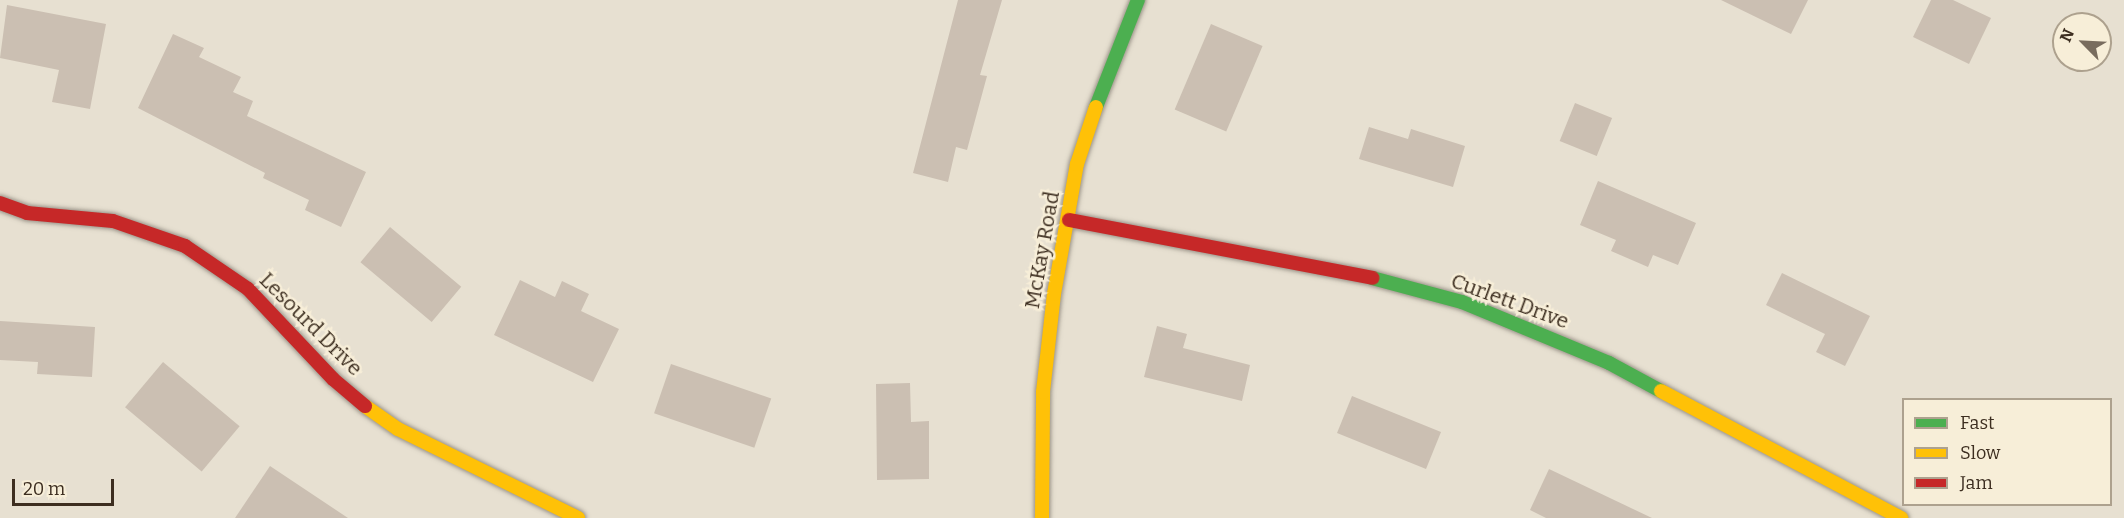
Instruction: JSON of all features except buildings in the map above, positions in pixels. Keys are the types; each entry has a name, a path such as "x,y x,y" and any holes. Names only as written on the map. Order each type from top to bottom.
{"street":[{"name":"McKay Road","path":"1042,518 1044,392 1054,294 1069,220 1077,164 1102,87 1138,0"},
{"name":"Lesourd Drive","path":"0,203 27,213 113,220 185,246 248,289 333,380 367,408 398,429 578,518"},
{"name":"Curlett Drive","path":"1069,220 1369,278 1472,306 1610,363 1901,518"}],"traffic: fast":[{"path":"1096,107 1138,0"},
{"path":"1372,278 1462,302 1609,363 1661,391"}],"traffic: slow":[{"path":"1042,518 1043,392 1054,294 1077,164 1096,107"},
{"path":"1661,391 1901,518"},
{"path":"365,406 398,429 578,518"}],"traffic: jam":[{"path":"0,203 27,213 113,221 185,246 248,289 333,379 365,406"},
{"path":"1069,220 1372,278"}]}
